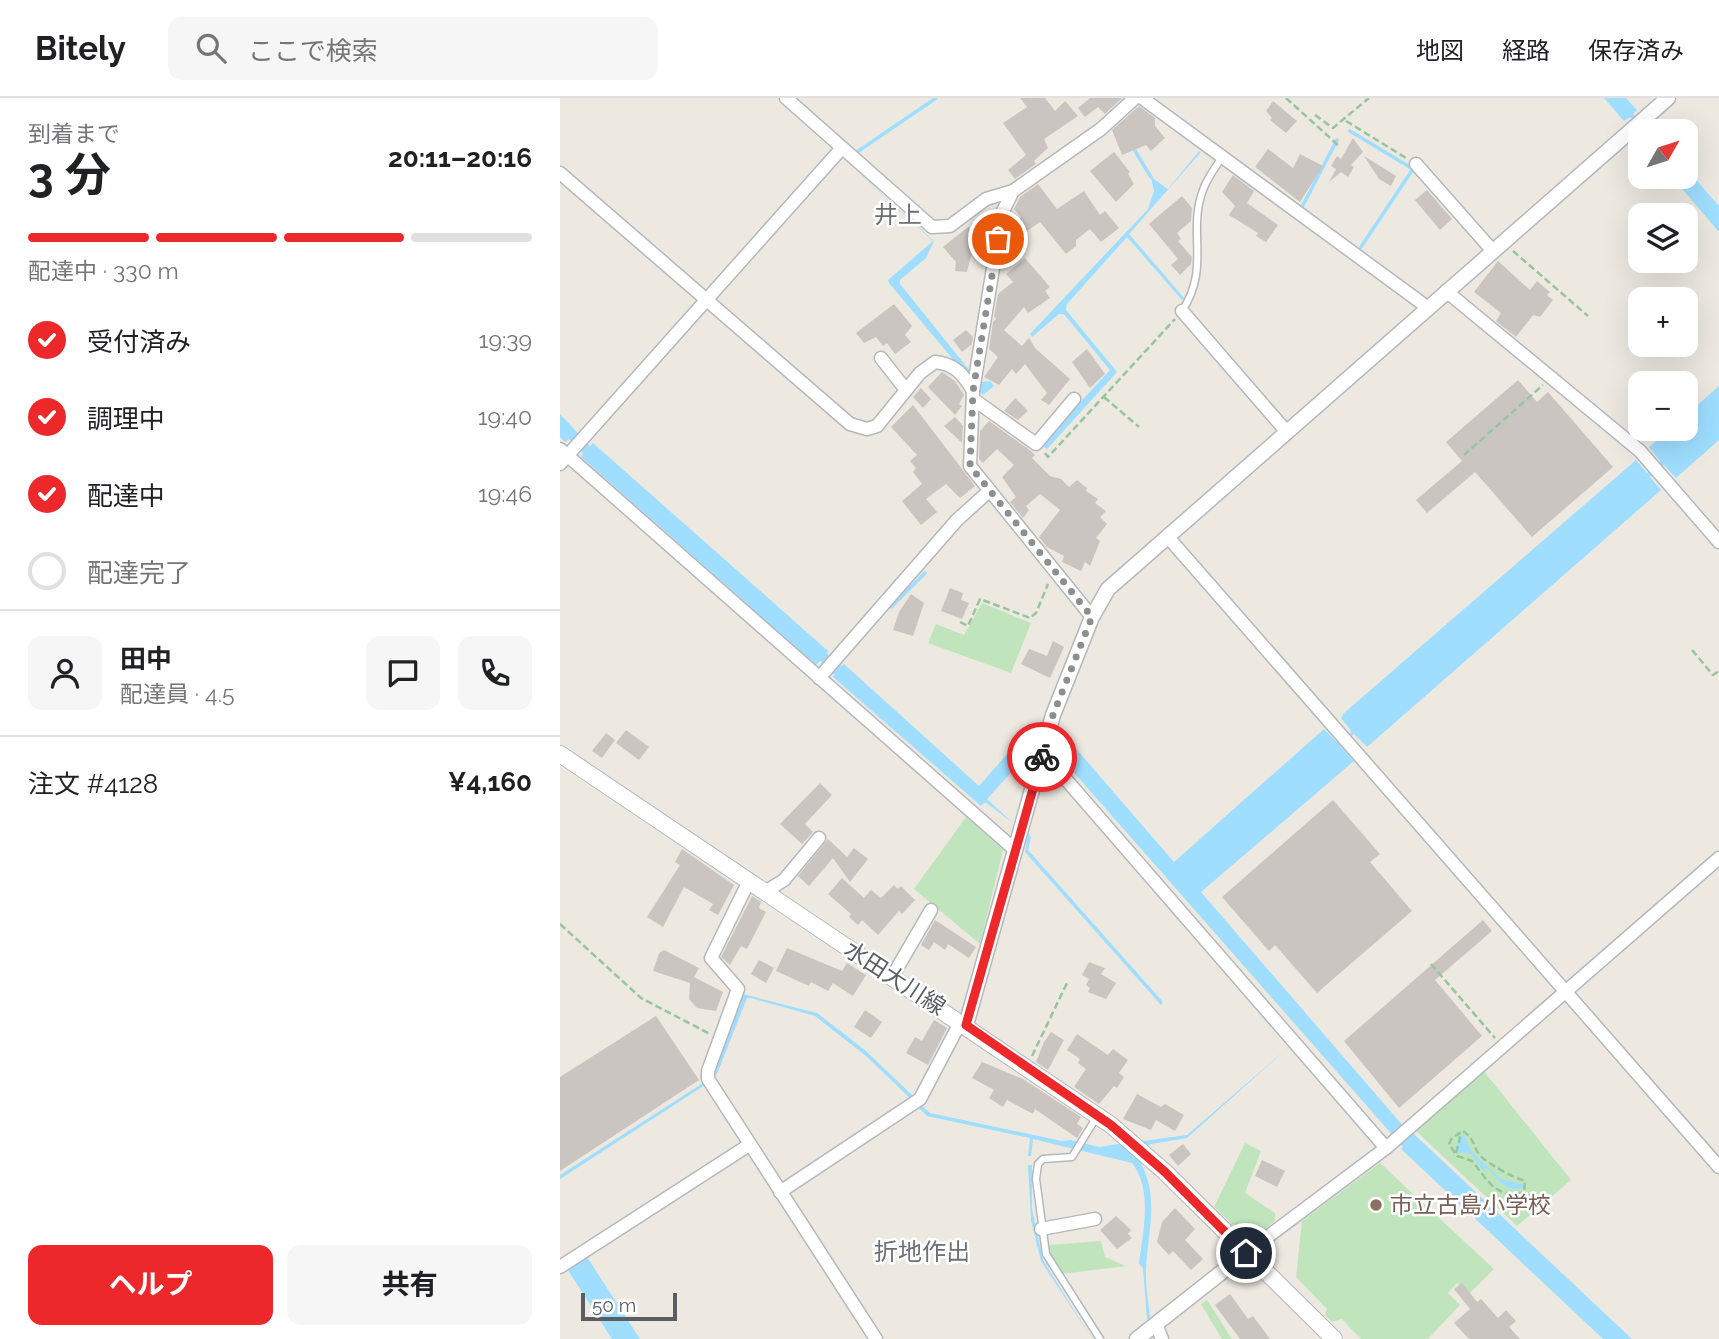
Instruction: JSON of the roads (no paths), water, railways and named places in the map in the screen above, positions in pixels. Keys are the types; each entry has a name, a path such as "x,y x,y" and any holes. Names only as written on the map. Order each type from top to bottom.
{"main road":[{"name":"水田大川線","path":"560,754 1098,1115 1165,1172 1334,1339"}],"street":[{"path":"786,98 932,227 950,226 986,199 1013,191 1101,129 1135,98"},
{"path":"1142,98 1427,307"},
{"path":"780,1192 920,1099 953,1030 963,1023 1053,715 1092,617 1108,589 1668,98"},
{"path":"841,149 589,434 565,455 821,675 1014,849"},
{"path":"1416,164 1497,246"},
{"path":"560,173 850,424 867,429 877,426 920,373 935,362 950,363 964,376 973,395 1036,444 1074,399"},
{"path":"1013,191 1002,213 973,395 970,466 988,492 1092,617"},
{"path":"1446,291 1640,451 1719,542"},
{"path":"1182,311 1286,431"},
{"path":"881,358 906,390"},
{"path":"821,675 957,520 988,492"},
{"path":"1167,536 1719,1167"},
{"path":"1044,751 1389,1145"},
{"path":"765,892 784,880 819,838"},
{"path":"1137,1339 1389,1145 1719,858"},
{"path":"749,881 711,958 738,989 708,1071 708,1079 876,1339"},
{"path":"892,976 932,910"},
{"path":"560,1267 749,1144"},
{"path":"1041,1229 1096,1219"},
{"path":"1156,1324 1162,1339"}],"lane":[{"path":"1182,311 1197,282 1198,214 1203,190 1222,157"},
{"path":"1098,1115 1077,1153 1072,1157 1043,1158 1038,1164 1036,1179 1041,1229 1052,1268 1100,1339"}],"water":[{"path":"1604,98 1626,98 1637,110 1633,114 1637,119 1630,117 1624,121"},
{"path":"1199,151 1201,152 1129,234 1185,299 1182,300 1127,237 1067,304 1066,310 1117,372 1047,449 1041,445 1110,370 1064,314 1059,314 1032,337 1030,334 1148,209 1154,191 1151,177 1168,189"},
{"path":"840,156 934,241 926,258 900,280 900,284 970,371 981,382 990,381 994,386 983,395 888,280 933,241"},
{"path":"1698,182 1719,206 1719,232 1698,207 1698,203 1694,203 1682,189 1698,189"},
{"path":"1719,386 1719,440 1676,478 1664,465 1650,477 1661,490 1367,747 1354,734 1350,736 1351,731 1341,718 1344,713 1636,460 1647,473 1660,461 1649,447 1656,441 1698,441 1698,405"},
{"path":"560,414 590,446 593,443 828,651 827,654 842,666 844,664 979,786 1023,736 1033,737 1041,730 1056,734 1060,739 1065,736 1174,862 1324,729 1340,742 1341,747 1354,761 1201,892 1411,1135 1414,1134 1632,1339 1603,1339 1401,1149 1403,1147 1055,751 1057,748 1053,743 1035,742 1030,752 987,799 1013,823 985,802 981,806 833,677 834,674 820,661 816,665 581,457 583,453 569,439 565,442 560,437"},
{"path":"1028,833 1031,837 1028,850 1163,1002 1161,1005 1025,852"},
{"path":"743,994 817,1013 866,1051 913,1096 911,1099 866,1056 815,1016 751,998 747,998 717,1074 714,1073"},
{"path":"1291,1045 1187,1138 1151,1144 1137,1156 1149,1185 1151,1198 1146,1275 1150,1319 1147,1319 1143,1269 1139,1263 1145,1212 1143,1186 1132,1163 1033,1139 1031,1156 1028,1156 1030,1138 927,1116 918,1107 921,1105 930,1113 1062,1141 1071,1140 1099,1147 1125,1143 1132,1150 1143,1141 1187,1135"},
{"path":"703,1083 705,1085 560,1179 560,1175"},
{"path":"1464,1135 1471,1151 1501,1179 1523,1184 1523,1188 1508,1187 1489,1169 1483,1170 1471,1154 1455,1152 1459,1136"},
{"path":"1028,1165 1032,1165 1032,1209 1043,1260 1092,1339 1041,1261 1031,1220"},
{"path":"587,1257 640,1339 612,1339 568,1270"}],"waterway":[{"path":"857,152 936,98"},
{"path":"1350,131 1413,169 1361,247"},
{"path":"1302,207 1337,140"},
{"path":"1135,151 1151,177"},
{"path":"891,607 925,573"}],"place":[{"name":"市立古島小学校","path":"1376,1205"}],"district":[{"name":"井上","path":"898,215"},
{"name":"折地作出","path":"922,1252"}]}
